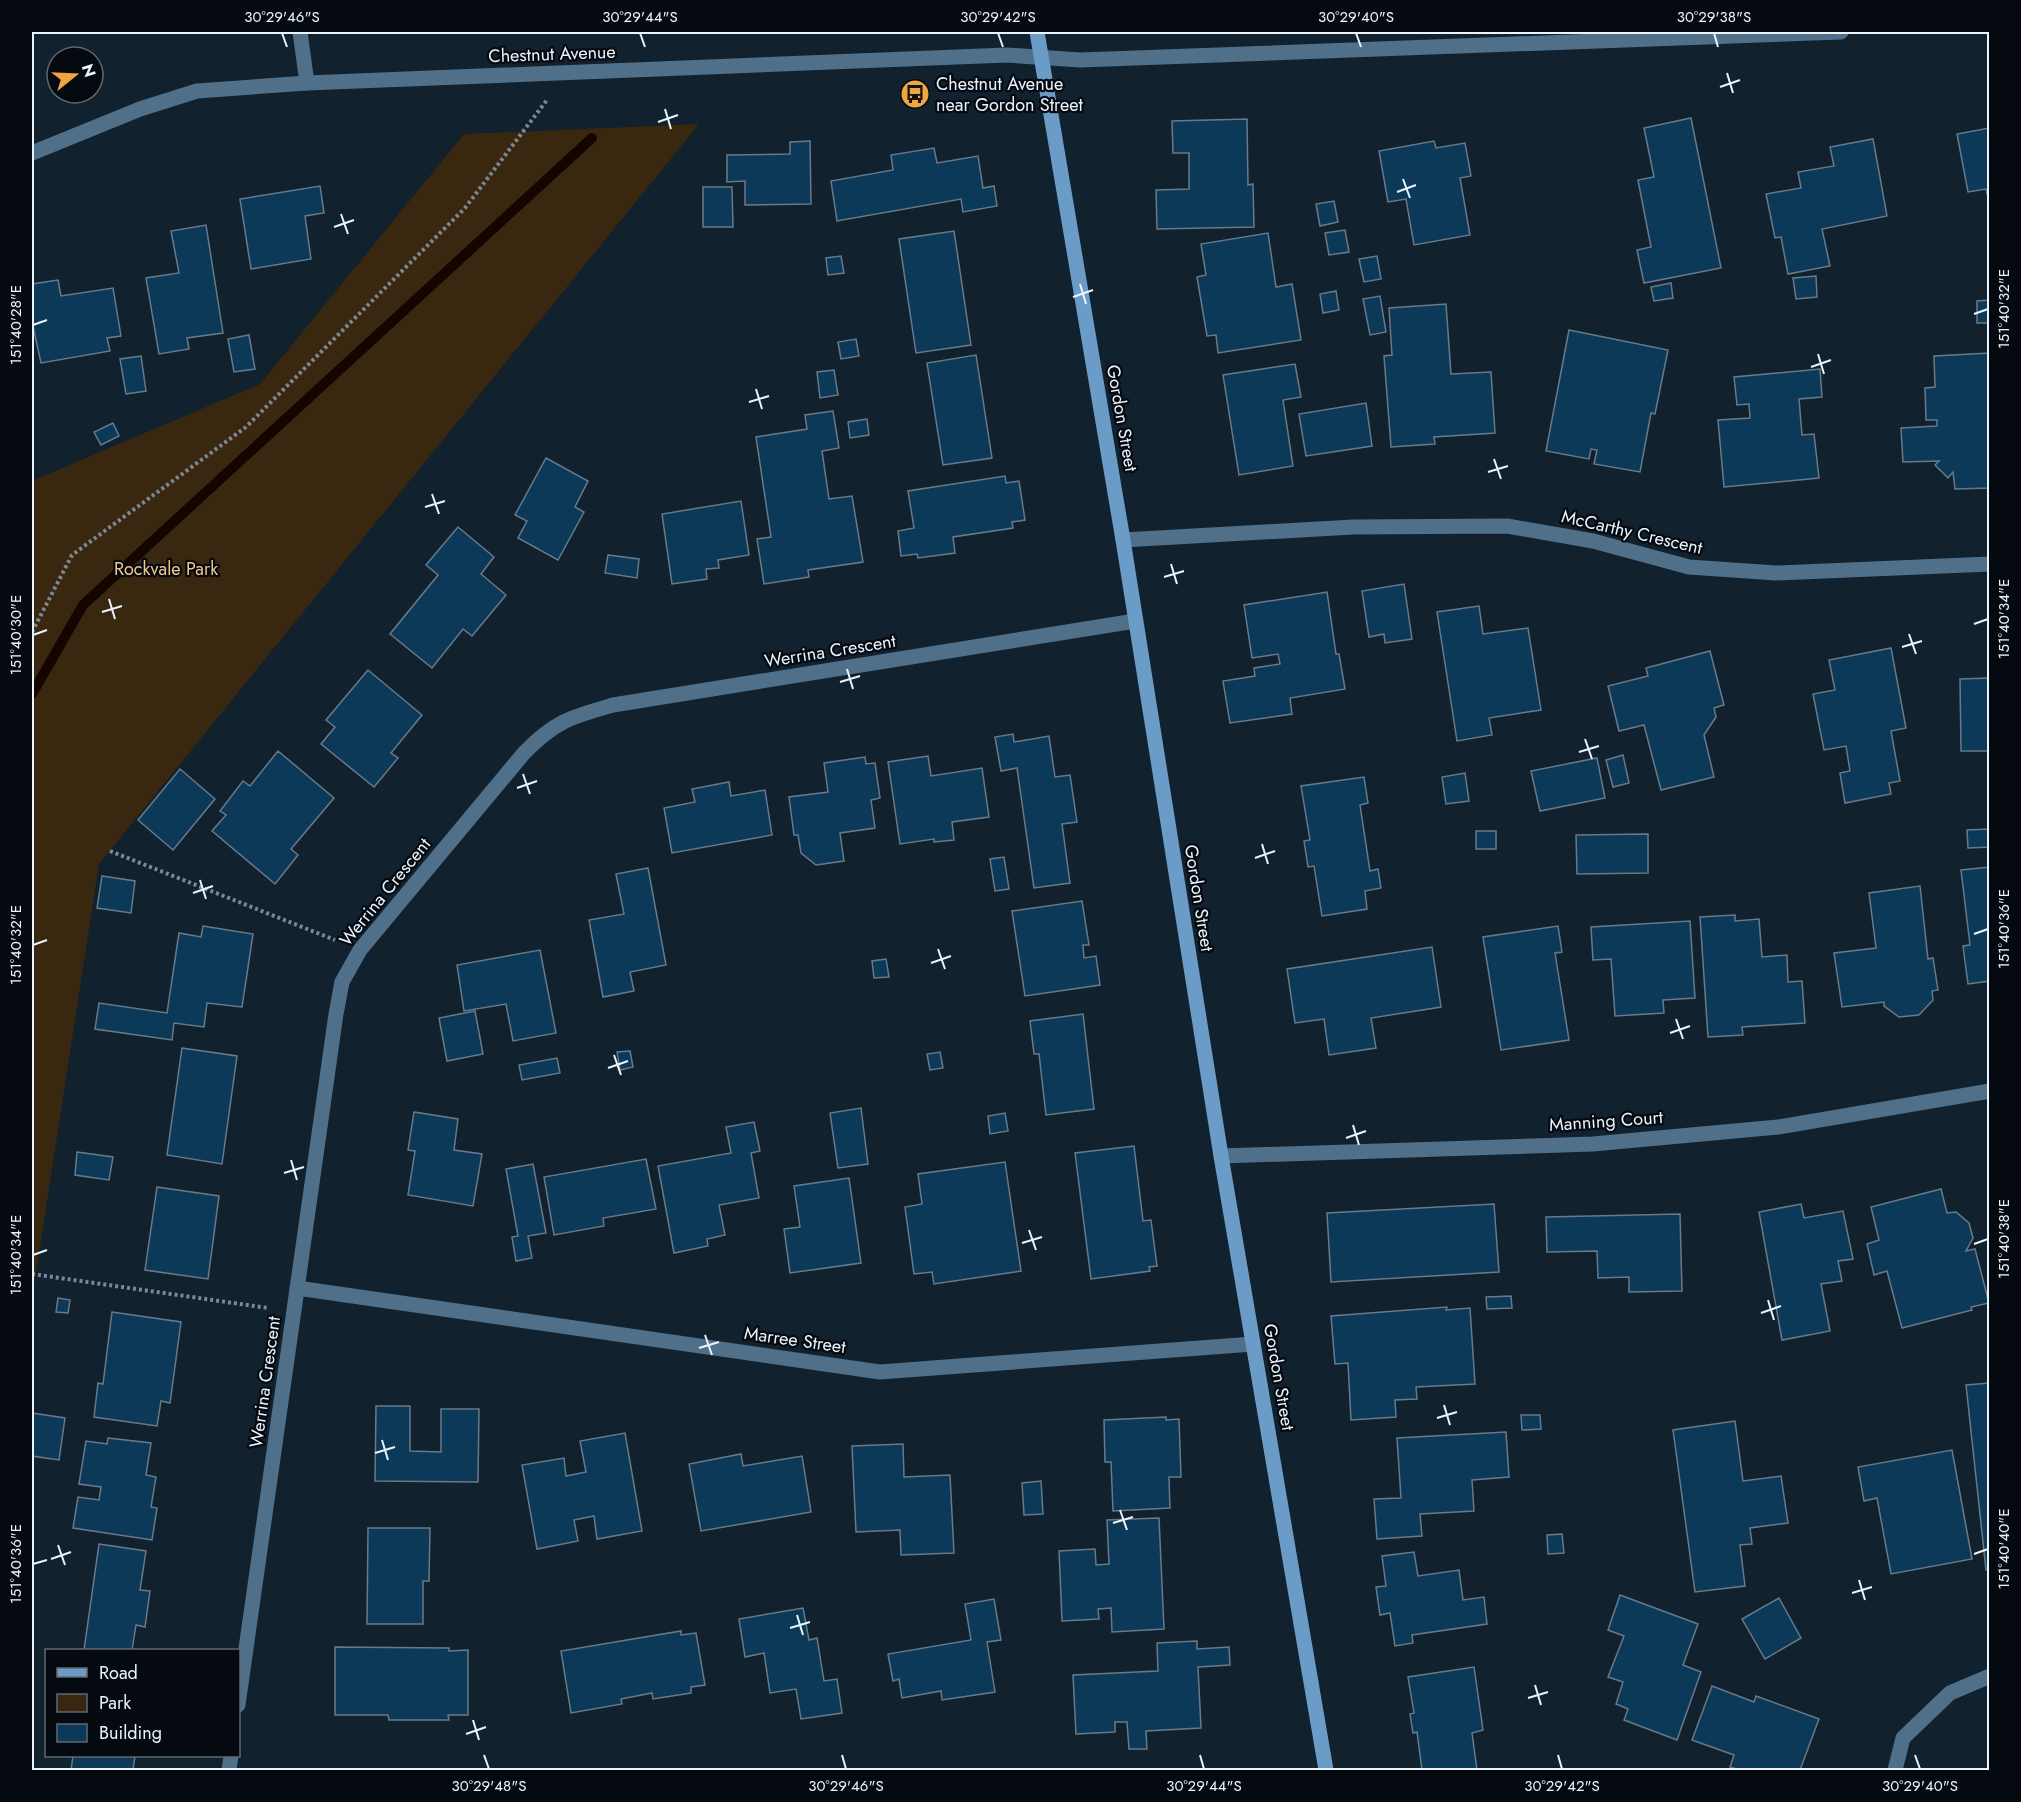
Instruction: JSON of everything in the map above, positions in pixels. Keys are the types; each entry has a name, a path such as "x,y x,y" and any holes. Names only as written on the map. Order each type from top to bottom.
{"street":[{"path":"300,32 307,83"},
{"name":"Gordon Street","path":"1037,32 1123,540 1221,1156 1326,1770"},
{"name":"Chestnut Avenue","path":"32,153 140,109 197,91 307,83 1007,55 1104,59 1841,32"},
{"name":"McCarthy Crescent","path":"1123,540 1353,527 1507,526 1593,541 1689,567 1776,573 1989,564"},
{"name":"Werrina Crescent","path":"240,1691 342,982 360,950 543,733 567,718 613,705 1135,621"},
{"name":"Manning Court","path":"1221,1156 1593,1144 1778,1126 1989,1091"},
{"name":"Marree Street","path":"297,1288 880,1372 1253,1344"},
{"path":"1895,1770 1903,1738 1950,1693 1989,1676"}],"path":[{"path":"32,632 72,555 246,427 465,208 567,73"},
{"path":"110,851 336,940"},
{"path":"32,1274 268,1308"}],"green space":[{"name":"Rockvale Park","path":"699,124 99,864 32,1299 32,481 260,384 464,134"}],"building":[{"path":"1691,118 1721,268 1644,283 1637,250 1651,247 1638,180 1654,177 1644,128"},
{"path":"1247,119 1248,185 1253,184 1254,227 1157,229 1156,190 1189,189 1189,153 1173,153 1172,121"},
{"path":"1989,128 1990,206 1986,189 1968,192 1957,134"},
{"path":"1873,139 1887,216 1822,229 1830,266 1788,274 1781,237 1775,238 1766,194 1801,188 1798,172 1834,166 1830,147"},
{"path":"810,141 811,204 745,205 745,181 727,182 727,155 790,154 790,142"},
{"path":"1434,141 1436,148 1465,143 1471,176 1460,178 1470,235 1414,245 1406,199 1388,202 1379,151"},
{"path":"934,148 937,163 978,156 983,188 994,186 997,206 963,212 961,199 837,221 831,181 893,170 891,155"},
{"path":"320,186 324,213 305,216 311,259 251,269 240,199"},
{"path":"703,187 732,187 733,227 703,227"},
{"path":"1334,201 1338,222 1320,226 1316,204"},
{"path":"206,225 223,333 187,338 189,349 159,354 146,278 179,273 171,231"},
{"path":"1345,230 1349,252 1329,255 1325,233"},
{"path":"954,231 971,345 916,353 899,239"},
{"path":"1268,233 1276,287 1292,284 1301,340 1218,353 1216,335 1207,336 1197,277 1206,275 1201,244"},
{"path":"841,256 844,273 828,275 826,258"},
{"path":"1377,256 1381,279 1364,282 1359,259"},
{"path":"1816,276 1817,297 1796,299 1793,278"},
{"path":"58,280 61,296 113,288 121,336 107,338 110,351 41,363 32,322 32,284"},
{"path":"1671,283 1673,298 1654,301 1651,287"},
{"path":"1336,291 1339,310 1323,313 1320,294"},
{"path":"1380,296 1386,332 1370,335 1363,299"},
{"path":"1990,300 1990,323 1977,323 1977,301"},
{"path":"1446,304 1451,374 1491,372 1495,433 1434,437 1435,444 1391,447 1384,356 1392,355 1389,308"},
{"path":"1569,330 1668,350 1655,414 1651,413 1640,472 1594,464 1597,450 1591,449 1589,459 1546,451"},
{"path":"249,335 255,369 234,372 228,339"},
{"path":"856,339 859,356 841,359 838,342"},
{"path":"1990,353 1990,488 1955,489 1953,472 1948,478 1935,465 1939,461 1903,462 1901,428 1937,426 1937,420 1926,420 1925,388 1935,387 1934,356"},
{"path":"976,355 992,458 943,465 927,363"},
{"path":"141,356 146,391 126,394 120,359"},
{"path":"1295,364 1301,397 1283,400 1293,466 1239,475 1223,375"},
{"path":"1820,369 1822,397 1799,399 1802,435 1814,434 1819,478 1724,487 1718,420 1750,418 1749,404 1737,405 1734,377"},
{"path":"834,370 838,395 820,398 817,372"},
{"path":"1366,403 1372,446 1306,456 1299,414"},
{"path":"833,411 839,448 822,451 829,499 852,496 863,562 808,570 809,577 764,584 757,539 771,537 756,437 807,429 805,415"},
{"path":"867,419 869,435 850,438 848,422"},
{"path":"113,423 119,436 101,445 94,432"},
{"path":"546,458 588,481 575,507 584,512 558,560 518,538 527,521 515,515"},
{"path":"1005,476 1006,483 1019,481 1025,520 1012,522 1013,528 953,537 955,553 918,558 917,554 901,556 898,531 914,528 908,491"},
{"path":"741,501 749,555 718,560 719,568 706,569 707,579 672,584 662,514"},
{"path":"458,527 494,557 481,574 506,595 472,636 463,629 432,668 390,634 438,575 426,565"},
{"path":"608,555 639,559 637,578 605,573"},
{"path":"1404,584 1412,639 1385,643 1384,634 1369,637 1362,591"},
{"path":"1327,592 1336,654 1339,654 1345,689 1290,698 1292,714 1230,723 1223,681 1255,676 1254,668 1280,664 1278,654 1252,658 1244,605"},
{"path":"1479,606 1483,634 1528,628 1541,710 1489,718 1492,735 1457,741 1437,612"},
{"path":"1891,648 1906,728 1891,731 1900,781 1889,783 1891,794 1845,803 1840,773 1850,771 1846,746 1824,750 1813,694 1835,690 1829,660"},
{"path":"1710,651 1724,705 1714,708 1716,717 1704,735 1714,777 1661,790 1644,725 1619,731 1608,686 1648,676 1646,668"},
{"path":"368,670 422,715 391,753 398,758 374,787 321,744 335,727 326,720"},
{"path":"1990,678 1990,751 1961,751 1960,679"},
{"path":"1013,734 1014,742 1049,736 1055,777 1070,775 1077,822 1062,824 1070,883 1034,888 1017,768 1001,771 995,737"},
{"path":"278,751 334,798 291,849 298,855 275,884 212,831 226,815 220,811 243,781 250,786"},
{"path":"1623,755 1629,783 1613,787 1606,760"},
{"path":"928,756 931,776 982,768 989,817 952,822 954,840 934,842 934,839 900,844 888,762"},
{"path":"865,757 866,764 875,763 880,798 871,800 875,828 840,833 844,861 816,865 801,853 798,835 794,835 789,797 828,792 824,763"},
{"path":"1597,758 1605,798 1540,811 1531,771"},
{"path":"180,769 215,799 173,850 138,820"},
{"path":"1465,773 1469,801 1446,804 1442,777"},
{"path":"1364,777 1368,803 1360,805 1370,871 1378,869 1381,888 1365,891 1367,909 1322,916 1314,866 1308,867 1304,841 1310,840 1301,786"},
{"path":"729,782 731,796 765,790 772,835 672,853 664,808 695,802 692,789"},
{"path":"1990,829 1990,847 1968,848 1967,830"},
{"path":"1476,831 1496,831 1496,849 1476,849"},
{"path":"1648,834 1648,873 1577,874 1576,835"},
{"path":"1004,857 1009,889 995,891 990,859"},
{"path":"1990,867 1990,981 1968,984 1963,946 1970,945 1961,870"},
{"path":"648,868 666,965 630,972 634,991 603,997 589,920 624,914 616,874"},
{"path":"102,876 135,881 131,913 97,908"},
{"path":"1920,886 1928,959 1933,958 1938,990 1932,991 1933,1000 1919,1015 1899,1017 1884,1006 1884,1002 1842,1007 1834,953 1876,948 1869,893"},
{"path":"1082,901 1089,945 1083,945 1084,958 1096,956 1100,985 1025,996 1012,911"},
{"path":"1735,915 1735,921 1759,919 1762,957 1787,955 1788,982 1802,981 1805,1023 1742,1027 1743,1035 1708,1037 1700,917"},
{"path":"1690,921 1695,998 1663,1000 1664,1013 1615,1016 1611,959 1593,960 1591,927"},
{"path":"203,926 253,934 242,1007 207,1003 204,1027 174,1023 172,1040 95,1029 99,1003 167,1013 179,933 201,937"},
{"path":"1558,926 1562,952 1555,953 1569,1040 1501,1050 1483,937"},
{"path":"1432,947 1441,1007 1371,1018 1376,1048 1329,1055 1324,1019 1295,1023 1287,969"},
{"path":"540,950 556,1033 513,1041 506,1004 464,1011 457,965"},
{"path":"886,959 889,977 874,978 872,961"},
{"path":"475,1011 483,1054 447,1061 439,1018"},
{"path":"1083,1014 1094,1109 1046,1115 1039,1054 1034,1054 1030,1021"},
{"path":"182,1048 237,1056 222,1164 167,1155"},
{"path":"630,1051 633,1067 620,1070 617,1052"},
{"path":"940,1052 943,1068 930,1070 927,1054"},
{"path":"557,1058 560,1073 522,1080 519,1065"},
{"path":"861,1108 868,1164 838,1168 830,1113"},
{"path":"414,1112 458,1119 454,1150 482,1154 473,1206 408,1195 415,1151 408,1150"},
{"path":"1005,1113 1008,1131 990,1134 988,1116"},
{"path":"754,1122 760,1151 751,1153 759,1198 719,1205 725,1235 707,1239 708,1246 674,1253 658,1166 731,1153 726,1127"},
{"path":"1134,1146 1143,1221 1151,1220 1157,1266 1149,1267 1150,1271 1091,1279 1075,1153"},
{"path":"77,1152 113,1157 109,1180 75,1175"},
{"path":"646,1159 656,1209 603,1218 604,1226 554,1235 544,1177"},
{"path":"1005,1162 1021,1271 934,1284 932,1272 914,1274 905,1207 922,1204 918,1174"},
{"path":"533,1164 546,1233 528,1236 532,1258 516,1261 512,1237 518,1236 506,1169"},
{"path":"849,1178 861,1263 790,1273 784,1229 800,1227 794,1186"},
{"path":"157,1187 219,1196 208,1279 145,1270"},
{"path":"1941,1189 1947,1213 1956,1212 1969,1223 1973,1238 1966,1251 1975,1249 1989,1303 1971,1307 1972,1310 1902,1328 1887,1271 1874,1275 1867,1244 1879,1240 1871,1207"},
{"path":"1494,1204 1499,1272 1331,1282 1327,1213"},
{"path":"1801,1204 1804,1218 1843,1211 1853,1259 1838,1261 1842,1281 1821,1284 1830,1331 1782,1340 1759,1212"},
{"path":"1680,1214 1682,1291 1629,1292 1629,1277 1598,1278 1597,1251 1547,1252 1546,1217"},
{"path":"1511,1296 1512,1308 1487,1309 1486,1297"},
{"path":"58,1298 70,1300 68,1313 56,1312"},
{"path":"1447,1307 1446,1310 1470,1308 1475,1384 1416,1387 1417,1399 1395,1400 1396,1417 1351,1420 1348,1363 1335,1364 1331,1316"},
{"path":"112,1312 181,1322 170,1403 161,1401 157,1426 94,1417 98,1383 103,1384"},
{"path":"1990,1383 1990,1570 1986,1570 1966,1385"},
{"path":"376,1406 410,1406 410,1451 441,1452 441,1409 479,1409 478,1482 375,1481"},
{"path":"32,1413 65,1418 59,1460 32,1456"},
{"path":"1521,1415 1540,1415 1541,1429 1522,1430"},
{"path":"1166,1417 1166,1420 1179,1419 1181,1477 1169,1477 1170,1508 1113,1511 1111,1462 1105,1462 1104,1420"},
{"path":"1735,1421 1743,1481 1781,1476 1788,1523 1750,1528 1752,1544 1740,1545 1745,1586 1695,1592 1673,1430"},
{"path":"1506,1432 1509,1477 1472,1480 1474,1511 1420,1514 1422,1536 1377,1539 1374,1499 1401,1498 1397,1438"},
{"path":"625,1433 642,1531 597,1539 594,1516 574,1520 578,1541 537,1549 522,1465 564,1458 566,1476 586,1472 580,1441"},
{"path":"108,1438 151,1443 146,1475 156,1477 151,1507 157,1508 152,1540 73,1528 78,1497 99,1500 101,1487 79,1484 86,1441 107,1444"},
{"path":"903,1444 904,1477 950,1475 954,1553 901,1555 900,1530 856,1532 852,1446"},
{"path":"1952,1450 1972,1559 1891,1574 1877,1498 1864,1501 1858,1467"},
{"path":"741,1454 743,1466 802,1456 811,1512 701,1531 689,1464"},
{"path":"1041,1481 1043,1514 1024,1515 1022,1483"},
{"path":"1159,1518 1164,1629 1112,1632 1111,1608 1098,1609 1099,1619 1062,1621 1059,1551 1095,1549 1096,1565 1109,1564 1107,1520"},
{"path":"368,1528 430,1528 429,1581 423,1581 423,1624 367,1624"},
{"path":"1562,1534 1564,1553 1548,1554 1547,1535"},
{"path":"99,1544 146,1551 140,1590 150,1591 145,1627 136,1625 132,1649 84,1649"},
{"path":"1414,1552 1418,1576 1459,1570 1463,1600 1484,1597 1487,1624 1412,1635 1413,1643 1395,1646 1390,1613 1380,1615 1376,1587 1386,1586 1382,1556"},
{"path":"1620,1595 1698,1624 1683,1665 1701,1672 1677,1740 1624,1720 1628,1709 1616,1704 1623,1682 1608,1677 1624,1636 1608,1630"},
{"path":"1779,1598 1801,1638 1765,1659 1742,1619"},
{"path":"994,1599 1001,1640 987,1642 995,1692 942,1700 941,1691 902,1698 899,1679 893,1681 888,1654 971,1640 965,1604"},
{"path":"803,1608 809,1640 817,1638 824,1681 837,1679 842,1713 801,1719 796,1689 770,1693 764,1653 745,1657 739,1619"},
{"path":"681,1631 681,1635 696,1633 705,1685 691,1687 691,1693 653,1699 652,1693 621,1699 622,1704 571,1713 561,1651"},
{"path":"1197,1641 1197,1649 1229,1647 1230,1665 1198,1667 1201,1728 1146,1731 1147,1749 1129,1749 1127,1722 1115,1722 1115,1732 1076,1734 1073,1675 1158,1671 1157,1643"},
{"path":"335,1647 468,1650 468,1715 448,1715 449,1720 389,1720 388,1715 335,1715"},
{"path":"1474,1667 1483,1730 1472,1733 1477,1770 1422,1770 1417,1732 1413,1733 1410,1714 1414,1713 1408,1677"},
{"path":"1712,1686 1754,1702 1756,1696 1819,1719 1800,1770 1740,1770 1730,1767 1734,1755 1692,1740"},
{"path":"73,1757 135,1757 133,1770 71,1770"}],"waterway":[{"path":"32,694 83,605 592,138"}],"place":[{"name":"Chestnut Avenue near Gordon Street","path":"915,94"}]}
